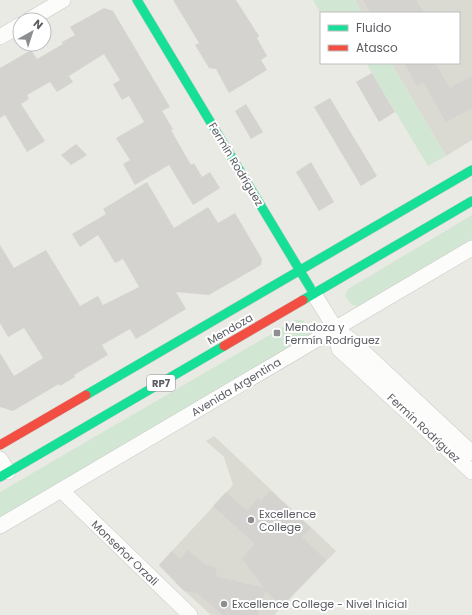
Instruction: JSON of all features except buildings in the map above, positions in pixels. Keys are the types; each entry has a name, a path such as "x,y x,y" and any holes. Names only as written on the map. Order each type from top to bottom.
{"main road":[{"name":"Fermín Rodríguez","path":"137,0 314,294"},
{"name":"Mendoza","path":"0,444 472,170"},
{"name":"Mendoza","path":"4,474 472,201"}],"street":[{"path":"43,12 63,0"},
{"path":"0,37 12,30"},
{"name":"Avenida Argentina","path":"0,526 472,248"},
{"name":"Fermín Rodríguez","path":"314,294 335,328 472,453"},
{"name":"Fermín Rodríguez","path":"335,328 339,349 472,472"},
{"path":"0,459 4,474"},
{"name":"Monseñor Orzali","path":"61,490 190,615"}],"shaded area":[{"path":"355,0 472,0 472,140 446,156 392,64 460,64 460,12 361,12"},
{"name":"Excellence College","path":"214,436 336,551 274,615 211,615 179,586 159,565 233,485 224,457 206,441"}],"green space":[{"path":"313,0 355,0 361,12 320,12"},
{"path":"367,64 392,64 446,156 428,166"},
{"path":"472,215 472,239 358,306 352,305 345,296 348,289"},
{"path":"295,320 303,320 311,331 308,340 0,518 0,492"}],"traffic: fast":[{"path":"137,0 314,294"},
{"path":"86,395 472,170"},
{"path":"303,300 472,201"},
{"path":"0,477 224,346"}],"traffic: jam":[{"path":"224,346 303,300"},
{"path":"0,445 86,395"}],"place":[{"name":"Mendoza y Fermín Rodríguez","path":"277,333"},
{"name":"Excellence College","path":"251,520"},
{"name":"Excellence College - Nivel Inicial","path":"224,604"}]}
